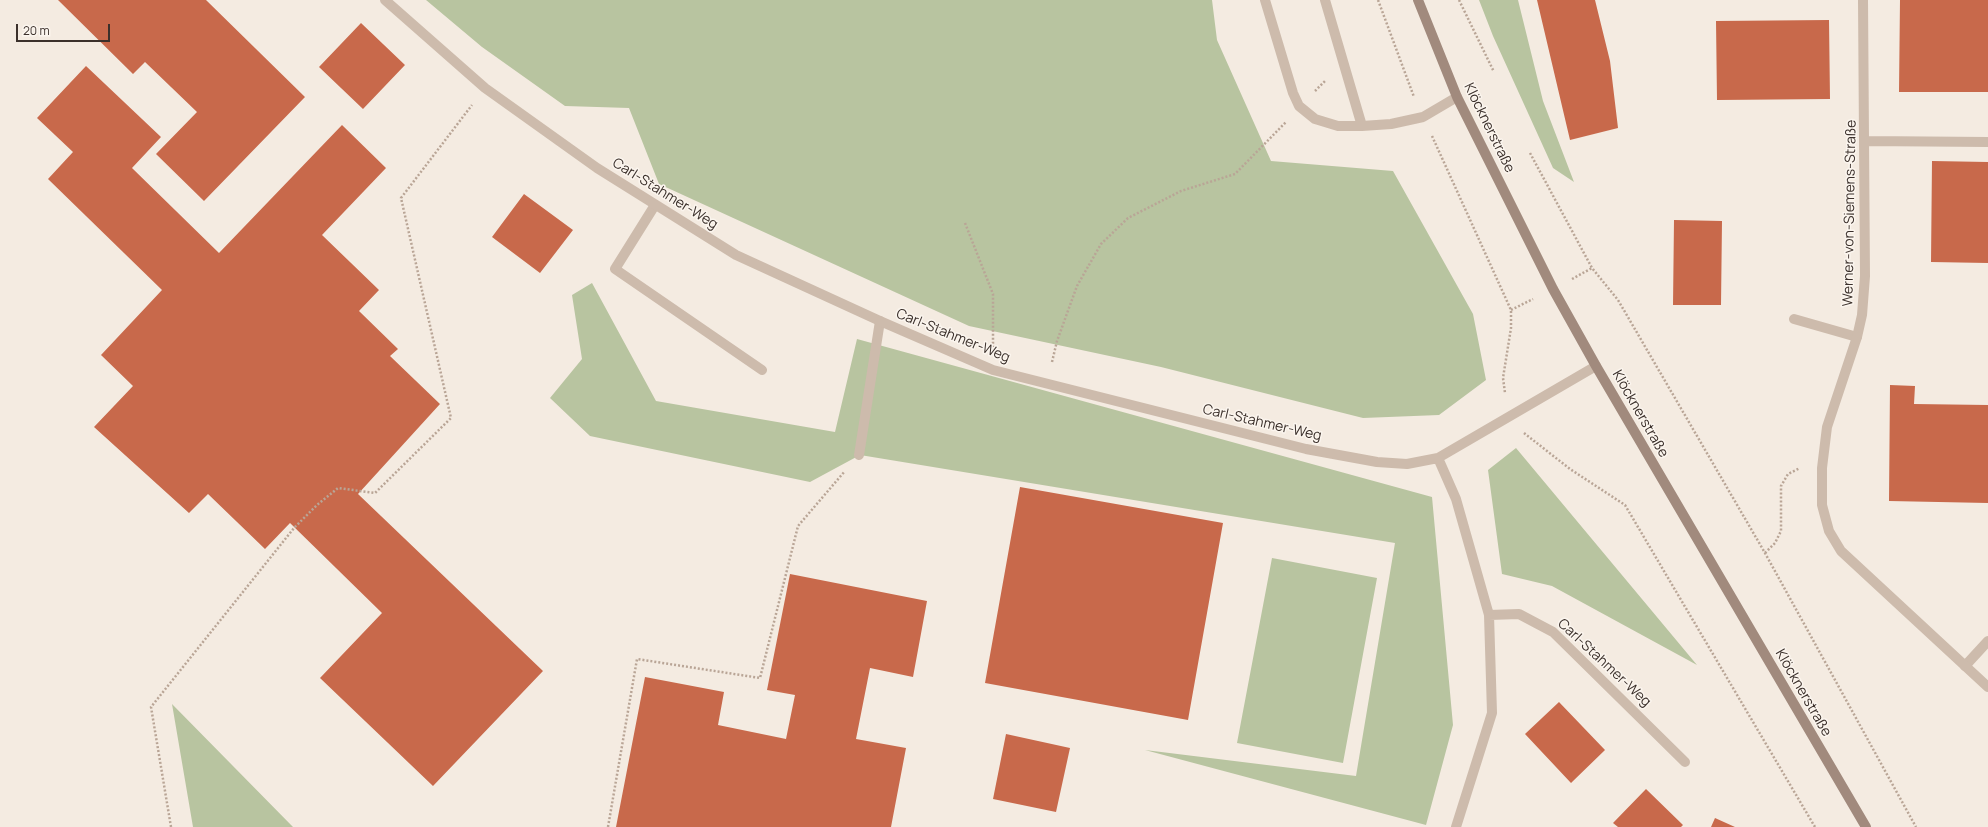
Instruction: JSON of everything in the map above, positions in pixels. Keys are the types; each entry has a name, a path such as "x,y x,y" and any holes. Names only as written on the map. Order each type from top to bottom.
{"main road":[{"name":"Klöcknerstraße","path":"1418,0 1457,97 1553,288 1596,366 1866,827"}],"street":[{"name":"Carl-Stahmer-Weg","path":"385,0 485,88 597,168 736,254 880,321 992,370 1046,385 1306,449 1376,462 1407,464 1438,458 1513,416 1596,366"},
{"path":"1265,0 1292,93 1299,106 1316,119 1338,126 1391,124 1424,117 1457,97"},
{"path":"1325,0 1362,126"},
{"name":"Werner-von-Siemens-Straße","path":"1863,0 1865,276 1862,315 1857,337 1827,427 1822,468 1822,505 1829,530 1841,551 1988,687"},
{"path":"1865,141 1988,142"},
{"path":"656,204 615,269 762,370"},
{"path":"1794,319 1857,337"},
{"path":"860,455 880,321"},
{"path":"1438,458 1456,499 1489,615 1492,713 1456,827"},
{"name":"Carl-Stahmer-Weg","path":"1489,615 1519,614 1553,632 1685,762"},
{"path":"1964,666 1988,641"}],"path":[{"path":"1378,0 1410,87 1511,310 1511,328 1503,378 1505,396 1513,416 1522,431 1528,436 1570,469 1625,505 1815,827"},
{"path":"1458,0 1494,72"},
{"path":"1046,385 1057,341 1076,286 1100,244 1128,218 1181,191 1235,174 1279,131 1299,106 1344,64"},
{"path":"171,827 151,706 294,528 317,505 338,488 375,493 452,418 401,198 485,88"},
{"path":"1530,153 1592,268 1618,300 1765,553 1916,827"},
{"path":"965,223 993,294 992,370"},
{"path":"608,827 637,659 760,678 798,526 860,455"},
{"path":"1765,553 1775,543 1781,530 1781,486 1788,474 1798,468 1822,468"}],"green space":[{"path":"426,0 1212,0 1217,40 1271,161 1393,171 1473,314 1486,380 1439,415 1363,418 1161,367 969,326 659,184 629,108 565,106 482,47"},
{"path":"1479,0 1518,0 1543,101 1574,182 1553,168 1493,36"},
{"path":"592,283 656,401 835,432 857,339 1432,497 1453,725 1426,825 1145,750 1356,776 1395,543 860,455 810,482 590,436 550,398 582,359 572,295"},
{"path":"1516,448 1697,665 1552,586 1502,574 1488,470"},
{"path":"1272,558 1377,578 1343,763 1237,743"},
{"path":"172,704 293,827 193,827"}],"building":[{"path":"58,0 206,0 305,97 204,201 156,154 197,112 145,62 133,74"},
{"path":"1537,0 1595,0 1610,61 1618,128 1570,140"},
{"path":"1900,0 1988,0 1988,92 1899,92"},
{"path":"1829,20 1830,99 1717,100 1716,21"},
{"path":"361,23 405,65 363,109 319,67"},
{"path":"86,66 161,137 132,168 219,253 342,125 386,168 322,235 379,290 359,311 398,349 390,356 440,404 358,494 543,671 433,786 320,678 382,613 290,523 265,549 208,494 189,513 94,427 133,386 101,355 162,290 48,179 73,152 37,118"},
{"path":"1932,161 1988,162 1988,263 1931,262"},
{"path":"524,194 573,230 540,273 492,237"},
{"path":"1674,220 1722,221 1721,305 1673,305"},
{"path":"1890,385 1915,386 1914,404 1988,405 1988,503 1889,501"},
{"path":"1020,487 1223,523 1188,720 985,683"},
{"path":"790,574 927,601 913,677 870,668 856,739 906,748 891,827 616,827 645,677 724,692 718,725 786,739 795,695 767,690"},
{"path":"1559,702 1605,750 1571,783 1525,734"},
{"path":"1006,734 1070,748 1056,812 993,799"},
{"path":"1646,789 1683,825 1681,827 1618,827 1613,823"},
{"path":"1715,818 1735,827 1711,827"}]}
